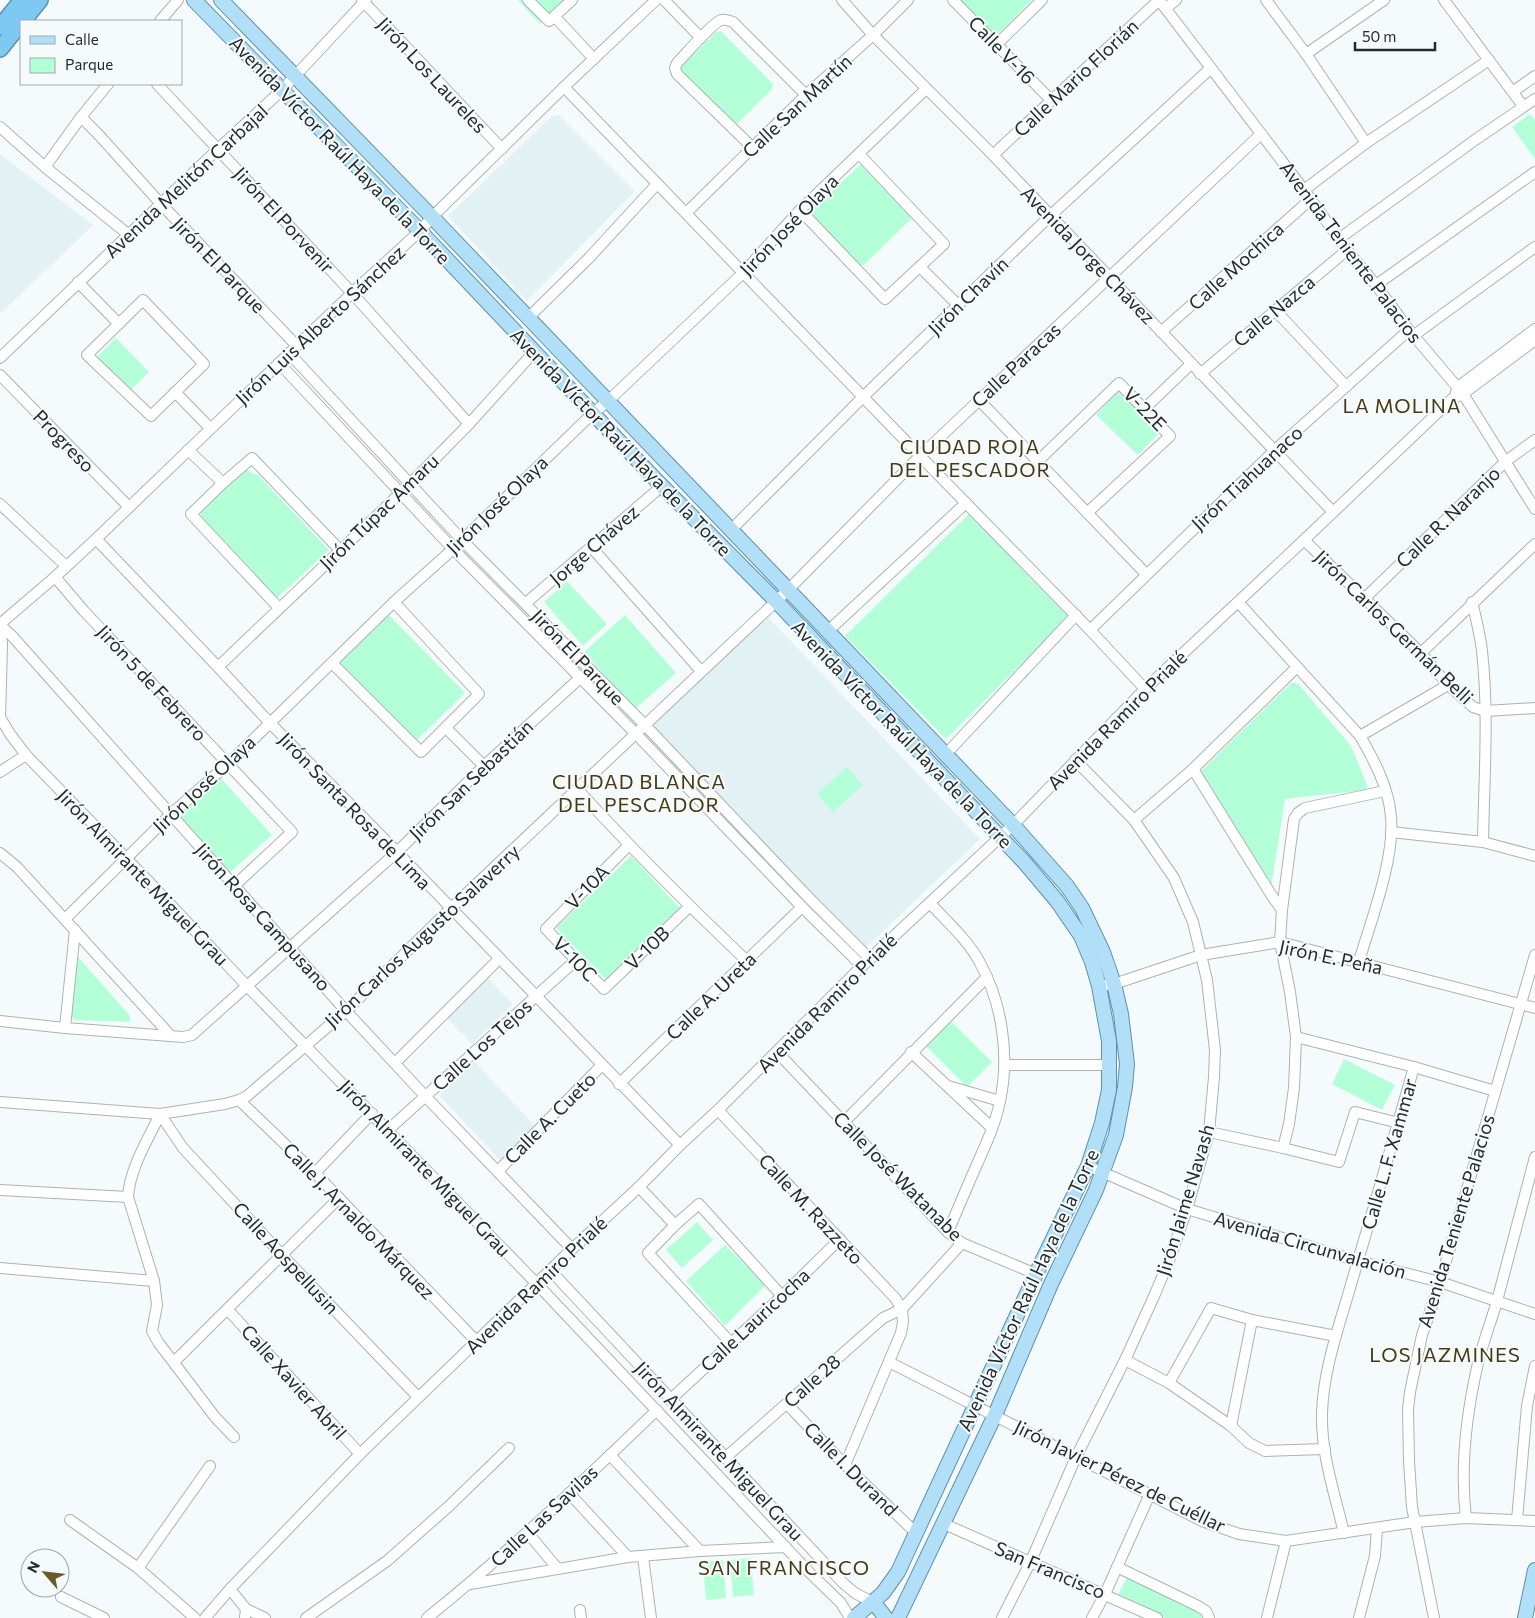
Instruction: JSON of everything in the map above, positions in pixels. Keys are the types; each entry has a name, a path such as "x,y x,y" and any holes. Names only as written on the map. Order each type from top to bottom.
{"highway":[{"path":"0,27 22,0"},
{"path":"24,20 40,0"},
{"path":"0,49 20,24"}],"main road":[{"name":"Avenida Víctor Raúl Haya de la Torre","path":"194,0 420,231 592,414 776,601 1000,837 1048,890 1073,923 1088,953 1099,986 1109,1041 1108,1090 1102,1123 1088,1166 892,1582 874,1602 852,1618"},
{"name":"Avenida Víctor Raúl Haya de la Torre","path":"221,0 432,217 1013,824 1068,886 1082,908 1103,952 1114,984 1127,1064 1122,1108 1116,1135 1103,1172 1051,1284 995,1415 942,1523 901,1617"},
{"path":"1525,1618 1535,1570"},
{"path":"874,1602 886,1618"}],"street":[{"path":"161,20 178,0"},
{"path":"528,0 547,20 551,21 572,0"},
{"name":"Jirón Luis Alberto Sánchez","path":"0,626 96,539 352,293 420,231 564,87 656,0"},
{"path":"664,0 701,38"},
{"name":"Avenida Jorge Chávez","path":"842,0 926,89 993,155 1110,277 1333,512"},
{"name":"Calle San Martín","path":"686,213 806,95 874,35 908,0"},
{"name":"Calle V-16","path":"953,0 1051,100"},
{"path":"996,45 1042,0"},
{"name":"Calle Mario Florián","path":"993,155 1051,100 1161,3 1176,0"},
{"path":"1266,0 1306,54 1366,143"},
{"path":"1306,54 1384,0"},
{"path":"1444,0 1514,91 1523,106"},
{"name":"Avenida Melitón Carbajal","path":"0,358 282,90 364,1"},
{"name":"Jirón Los Laureles","path":"364,1 502,149"},
{"name":"Avenida Teniente Palacios","path":"1161,3 1311,199 1347,250 1458,393 1506,461 1535,509"},
{"path":"555,18 594,59"},
{"path":"753,148 677,74 675,68 677,63 718,21 726,19 732,22 806,95"},
{"path":"1304,190 1366,143 1490,60"},
{"name":"Jirón Chavín","path":"731,530 863,397 1050,216 1211,68"},
{"path":"1340,238 1535,98 1531,79 1514,91"},
{"path":"45,167 81,117 107,85"},
{"name":"Jirón El Porvenir","path":"158,85 352,293 470,424"},
{"path":"564,87 1076,615 1145,689"},
{"name":"Jirón José Olaya","path":"65,919 171,814 228,764 394,602 453,549 592,414 608,402 743,273 800,210 926,89"},
{"name":"Jirón El Parque","path":"81,117 293,350 410,484 462,540 645,725 802,891 870,959"},
{"path":"0,127 45,167 129,235"},
{"name":"Calle Paracas","path":"776,601 920,456 1261,134"},
{"path":"800,210 885,299 944,244 858,154"},
{"path":"1376,285 1535,172"},
{"path":"528,318 589,258 658,184"},
{"name":"Calle Mochica","path":"1161,332 1311,199"},
{"name":"Jirón Tiahuanaco","path":"1090,630 1275,450 1346,386 1411,333 1535,247"},
{"name":"Calle Nazca","path":"1200,374 1347,250"},
{"path":"920,267 958,305"},
{"path":"78,282 119,324"},
{"path":"143,300 204,364 175,392 151,416 87,355 143,300"},
{"path":"1274,310 1346,386"},
{"name":"Avenida Ramiro Prialé","path":"205,1618 230,1589 360,1454 572,1249 639,1187 862,966 1000,837 1145,689 1458,393 1535,329"},
{"name":"Avenida Ramiro Prialé","path":"1458,393 1535,340"},
{"name":"Jirón Túpac Amaru","path":"218,667 410,484 470,424 534,352"},
{"name":"Jirón El Parque","path":"279,363 453,549 581,677 802,907 862,966"},
{"path":"1144,409 1191,364"},
{"name":"Progreso","path":"0,375 129,507"},
{"name":"V-22E","path":"1038,461 1120,383 1170,436 1087,513"},
{"path":"175,392 210,428"},
{"path":"979,400 1146,574"},
{"name":"Calle R. Naranjo","path":"1365,598 1506,461 1535,440"},
{"path":"188,450 222,483"},
{"path":"279,608 191,514 222,483 252,458 340,550"},
{"name":"Jorge Chávez","path":"526,603 662,486"},
{"path":"828,631 966,503"},
{"path":"0,504 66,566"},
{"name":"Jirón Santa Rosa de Lima","path":"96,539 270,723 680,1145"},
{"name":"Jirón Carlos Germán Belli","path":"1304,540 1421,653 1448,685 1473,707 1485,711"},
{"path":"1421,653 1472,602 1535,544"},
{"path":"592,548 701,671"},
{"name":"Jirón 5 de Febrero","path":"55,577 84,611 292,832 234,886"},
{"name":"Jirón Carlos Augusto Salaverry","path":"0,1102 160,1114 205,1108 239,1100 258,1087 346,1011 450,909 776,601"},
{"path":"332,663 421,752 446,728 479,694 394,602"},
{"path":"1238,602 1360,736 1371,756 1385,791 1391,816 1387,862 1359,962"},
{"path":"1472,602 1482,649 1486,751 1484,842"},
{"path":"946,754 1076,615"},
{"path":"0,626 2,644 0,718"},
{"name":"Jirón Rosa Campusano","path":"0,626 13,637 346,1011 572,1249"},
{"path":"1134,820 1193,769 1297,667"},
{"name":"Jirón San Sebastián","path":"0,1021 182,1037 192,1035 396,852 484,766 581,677"},
{"path":"1360,736 1448,685"},
{"path":"1485,711 1535,708"},
{"name":"Jirón Almirante Miguel Grau","path":"0,718 26,755 247,986 537,1284 841,1603 852,1618"},
{"path":"446,728 484,766"},
{"path":"0,772 26,755"},
{"name":"Jirón Jaime Navash","path":"1002,1618 1030,1563 1076,1457 1125,1360 1159,1285 1186,1209 1209,1132 1214,1077 1214,1050 1207,980 1193,922 1174,878 1134,820 1075,760"},
{"path":"1193,769 1282,910"},
{"path":"578,790 628,845 689,907 747,961"},
{"path":"1283,1148 1294,1088 1296,1037 1290,992 1280,942 1282,910 1294,819 1305,808 1385,791"},
{"path":"1391,832 1484,842 1535,856"},
{"name":"V-10A","path":"546,930 628,845"},
{"path":"0,853 17,867 171,1036"},
{"path":"930,903 970,947 987,977 1001,1022 1004,1065 1000,1101 992,1128 948,1232"},
{"name":"V-10B","path":"604,989 689,907"},
{"name":"Calle A. Ureta","path":"619,1084 802,907"},
{"path":"66,1028 75,930"},
{"name":"V-10C","path":"546,930 604,989"},
{"name":"Jirón E. Peña","path":"1099,986 1114,984 1201,955 1280,942 1535,1008"},
{"name":"Avenida Teniente Palacios","path":"1434,1618 1415,1522 1409,1452 1410,1392 1422,1335 1440,1282 1535,955"},
{"path":"395,1063 500,959"},
{"name":"Calle Los Tejos","path":"388,1130 575,961"},
{"path":"844,1122 987,977"},
{"path":"1296,1037 1414,1066 1495,1091"},
{"name":"Calle José Watanabe","path":"777,1052 948,1232 962,1244 1036,1274"},
{"path":"911,1052 992,1128"},
{"name":"Calle A. Cueto","path":"498,1171 602,1065"},
{"path":"1004,1065 1109,1065"},
{"name":"Calle L. F. Xammar","path":"1344,1533 1325,1449 1322,1416 1324,1387 1336,1336 1414,1066"},
{"path":"947,1085 1000,1101"},
{"name":"Calle J. Arnaldo Márquez","path":"239,1100 340,1198 477,1342"},
{"name":"Calle M. Razzeto","path":"718,1110 895,1298 902,1309"},
{"path":"1209,1132 1339,1162 1355,1112 1399,1123"},
{"path":"315,1173 372,1113"},
{"path":"160,1114 133,1171 129,1182 128,1196 154,1281 157,1305 152,1331 158,1342 215,1417 234,1437"},
{"name":"Calle Aospellusin","path":"160,1114 183,1148 418,1397"},
{"path":"1466,1518 1463,1490 1468,1422 1479,1361 1535,1157"},
{"name":"Avenida Circunvalación","path":"1088,1166 1186,1209 1358,1261 1440,1282 1535,1314"},
{"path":"639,1187 675,1225"},
{"path":"0,1190 128,1196"},
{"path":"174,1362 340,1198"},
{"path":"731,1343 648,1254 675,1225 699,1204 782,1296"},
{"name":"Calle Lauricocha","path":"670,1400 782,1296 840,1239"},
{"name":"Calle 28","path":"725,1458 883,1318 902,1309 962,1244"},
{"path":"0,1268 154,1281"},
{"name":"Jirón Almirante Miguel Grau","path":"550,1271 843,1583 855,1593 874,1602"},
{"path":"1169,1383 1211,1308 1252,1320 1336,1336"},
{"path":"845,1465 901,1333 903,1322 902,1309"},
{"name":"Calle Xavier Abril","path":"228,1310 360,1454"},
{"path":"1231,1426 1252,1320"},
{"path":"1125,1360 1169,1383 1231,1426 1248,1442 1264,1452 1325,1449"},
{"name":"Jirón Javier Pérez de Cuéllar","path":"889,1362 1202,1521 1239,1534 1286,1541 1415,1522 1466,1518 1535,1521"},
{"path":"1516,1520 1527,1406 1535,1366"},
{"name":"Calle I. Durand","path":"787,1404 845,1465 916,1533"},
{"name":"Calle Las Savilas","path":"427,1618 470,1584 528,1533 656,1410"},
{"path":"306,1618 387,1561 448,1507 509,1448"},
{"path":"610,1455 700,1550"},
{"path":"138,1568 210,1466"},
{"path":"569,1493 628,1557"},
{"path":"1092,1618 1105,1594 1150,1494"},
{"path":"70,1520 138,1568 195,1618"},
{"name":"San Francisco","path":"942,1523 1157,1618"},
{"path":"1359,1618 1375,1556 1377,1528"},
{"path":"528,1533 557,1568"},
{"path":"1267,1618 1286,1541"},
{"path":"470,1584 628,1557 700,1550 786,1547"},
{"path":"643,1556 651,1618"},
{"path":"1117,1567 1198,1606 1206,1611 1209,1618"},
{"path":"230,1589 245,1614 266,1618"},
{"path":"63,1598 104,1618"}],"shaded area":[{"path":"559,115 635,191 527,301 448,216 552,116"},
{"path":"0,154 93,225 0,314"},
{"path":"764,613 980,839 860,953 640,733"},
{"path":"486,976 513,1004 472,1044 445,1016"},
{"path":"474,1061 535,1126 500,1160 439,1095"}],"green space":[{"path":"518,0 564,0 540,24"},
{"path":"956,0 1032,0 994,38"},
{"path":"721,31 773,84 772,89 737,124 734,124 680,71 680,67 716,32"},
{"path":"1530,114 1535,120 1535,159 1512,127"},
{"path":"861,164 912,218 864,265 857,265 811,216 811,211"},
{"path":"116,338 149,372 129,392 96,358"},
{"path":"1118,391 1160,432 1138,455 1096,415"},
{"path":"246,470 258,475 329,550 276,599 201,519 201,509"},
{"path":"969,514 1069,617 946,739 845,636"},
{"path":"567,581 607,624 583,646 544,602"},
{"path":"386,612 465,693 417,740 412,740 335,662"},
{"path":"625,615 676,673 635,709 584,652"},
{"path":"1291,683 1296,683 1300,686 1351,746 1368,787 1366,790 1285,799 1271,888 1198,774"},
{"path":"847,767 863,785 833,812 817,794"},
{"path":"220,777 272,835 227,875 180,821 182,812"},
{"path":"631,856 680,908 606,980 556,928"},
{"path":"79,958 130,1016 130,1022 74,1020 71,1015 74,959"},
{"path":"951,1021 992,1062 967,1087 926,1046"},
{"path":"1344,1059 1395,1085 1382,1110 1332,1084"},
{"path":"697,1222 713,1240 682,1268 666,1250"},
{"path":"725,1245 766,1285 725,1326 686,1281"},
{"path":"751,1558 754,1595 733,1597 730,1560"},
{"path":"723,1560 726,1598 706,1600 703,1562"},
{"path":"1128,1575 1199,1609 1202,1618 1165,1618 1118,1595"}],"district":[{"name":"LA MOLINA","path":"1402,406"},
{"name":"CIUDAD ROJA DEL PESCADOR","path":"970,458"},
{"name":"CIUDAD BLANCA DEL PESCADOR","path":"639,794"},
{"name":"LOS JAZMINES","path":"1445,1355"},
{"name":"SAN FRANCISCO","path":"784,1568"}]}
